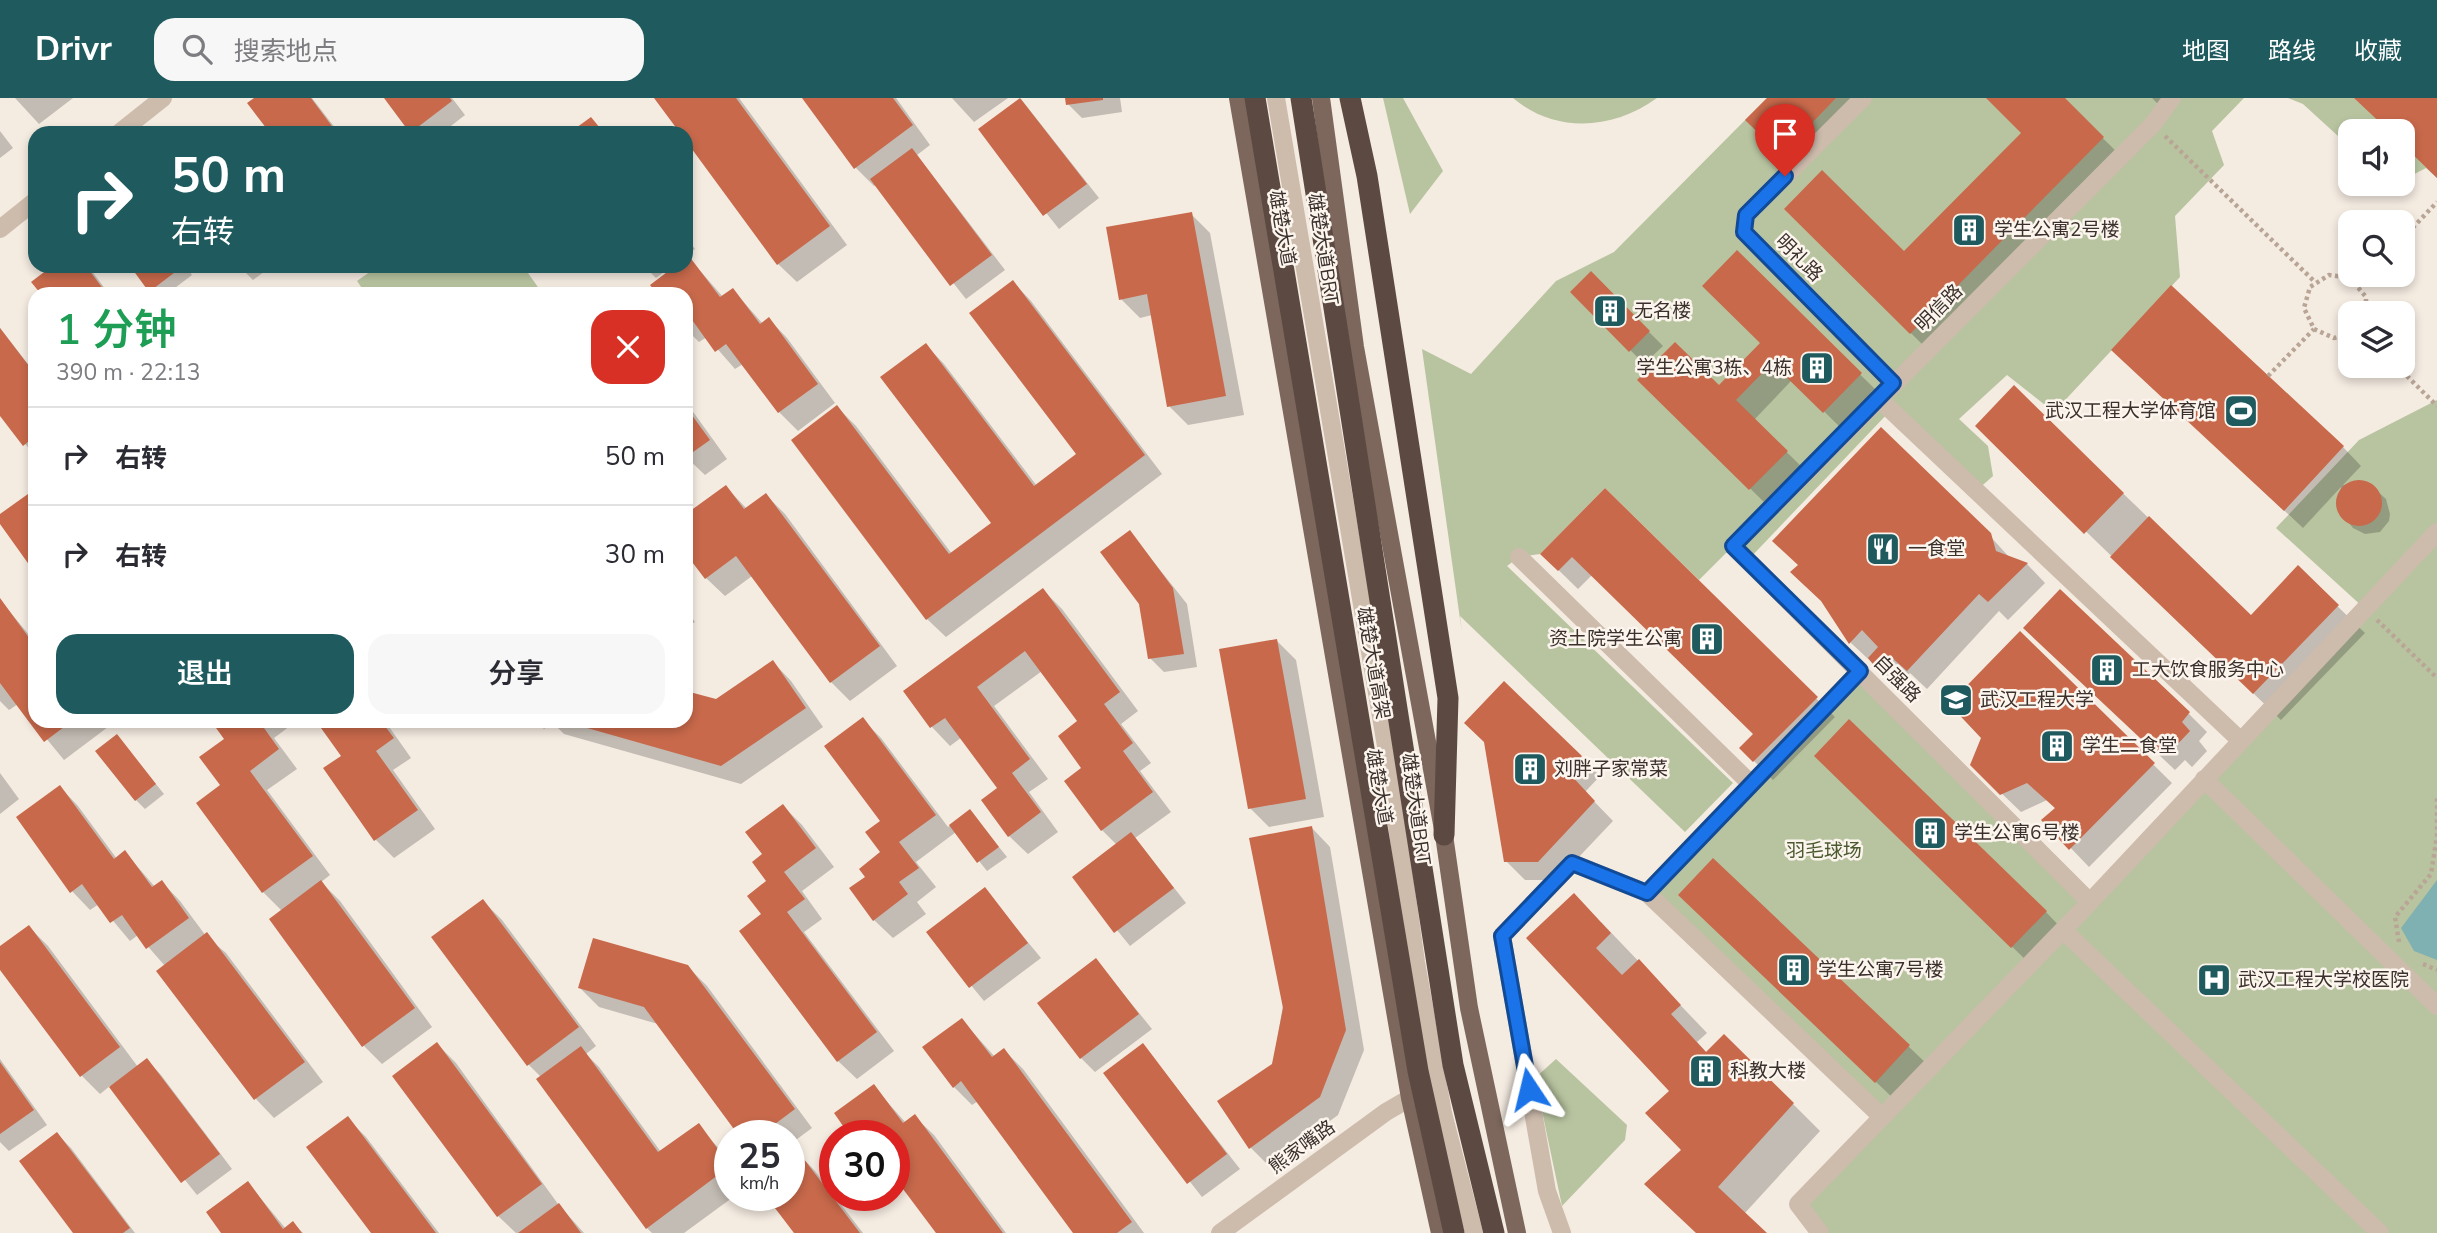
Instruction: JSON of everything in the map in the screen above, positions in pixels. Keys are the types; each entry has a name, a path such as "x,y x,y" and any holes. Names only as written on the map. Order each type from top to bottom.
{"highway":[{"name":"雄楚大道高架","path":"1255,98 1416,1057 1454,1233"},
{"name":"雄楚大道高架","path":"1301,98 1453,1065 1494,1233"},
{"path":"1350,98 1367,176 1448,698 1444,835"}],"main road":[{"name":"雄楚大道","path":"1238,98 1410,1098 1440,1233"},
{"path":"1321,98 1356,347 1444,835 1469,1008 1517,1233"}],"street":[{"path":"128,126 163,98"},
{"name":"雄楚大道BRT","path":"1276,98 1385,746 1416,962 1443,1113 1474,1233"},
{"name":"明礼路","path":"1863,98 1746,215 1744,232 1893,383"},
{"name":"明信路","path":"1733,546 2153,124 2172,98"},
{"path":"0,229 28,207"},
{"path":"1878,398 2241,741"},
{"path":"1821,1233 1798,1205 2090,902 2437,532"},
{"name":"自强路","path":"1733,546 2090,902"},
{"path":"1519,557 1751,785"},
{"path":"1647,893 1860,671"},
{"path":"2204,779 2437,1006"},
{"path":"1562,1233 1547,1191 1502,936 1572,863 1647,893 1882,1117"},
{"path":"2063,930 2370,1229"},
{"name":"熊家嘴路","path":"1220,1233 1386,1112 1410,1098"}],"path":[{"path":"2153,124 2315,282"},
{"path":"2415,225 2437,202"},
{"path":"2338,275 2329,275 2315,282 2305,297 2304,308 2314,329 2334,338 2338,337"},
{"path":"2268,376 2314,329"},
{"path":"2409,378 2437,406"},
{"path":"2365,609 2437,678"},
{"path":"2400,947 2395,916 2431,874 2437,836 2437,796"},
{"path":"2417,961 2437,970"}],"green space":[{"path":"1383,98 1403,98 1443,171 1410,214"},
{"path":"1513,98 1657,98 1622,117 1584,124 1547,118 1529,110"},
{"path":"1767,98 2244,98 2212,131 2224,165 2175,216 2180,277 2054,412 2007,375 1959,419 1988,446 1993,476 1976,491 1891,410 1748,560 1733,546 1699,580 1605,488 1540,554 1519,557 1507,566 1733,783 1685,832 1460,616 1462,633 1422,349 1471,374 1556,281 1614,252"},
{"path":"2288,98 2437,98 2437,178 2426,168 2415,174 2415,119 2338,119 2338,136 2303,104"},
{"path":"368,273 528,273 538,287 361,287 357,281"},
{"name":"羽毛球场","path":"2437,400 2437,1233 1820,1233 1798,1204 1882,1118 1647,893 1860,671 2090,901 2364,608 2276,528 2359,440"},
{"path":"1556,1059 1627,1125 1625,1140 1562,1206 1535,1078"}],"water":[{"path":"2437,880 2437,960 2414,951 2401,928"}],"building":[{"path":"254,98 311,98 332,126 265,126 247,103"},
{"path":"384,98 450,98 452,101 419,126 405,126"},
{"path":"654,98 736,98 830,226 777,265 693,151 693,126 675,126"},
{"path":"802,98 893,98 913,125 854,169"},
{"path":"1020,98 1087,184 1043,216 978,129"},
{"path":"1065,98 1103,98 1103,100 1066,105"},
{"path":"1767,98 1836,98 1781,155 1745,120"},
{"name":"学生公寓2号楼","path":"1986,98 2065,98 2104,137 1910,334 1784,209 1822,170 1904,251 2021,133"},
{"path":"2354,98 2437,98 2437,178 2415,157 2415,119 2376,119"},
{"path":"591,117 598,126 579,126"},
{"path":"912,148 992,255 950,286 870,179"},
{"path":"1192,212 1226,396 1167,407 1147,294 1119,300 1106,227"},
{"name":"学生公寓3栋、4栋","path":"1737,250 1862,373 1823,413 1772,363 1736,400 1788,451 1749,490 1637,380 1675,342 1719,385 1760,343 1702,286"},
{"path":"693,261 720,297 733,288 760,324 769,317 818,384 778,413 726,344 715,352 693,321 693,287 650,285 666,273 693,273"},
{"name":"无名楼","path":"1591,271 1650,331 1629,352 1570,292"},
{"path":"43,273 91,273 102,287 35,287 31,282"},
{"path":"135,273 174,273 156,287 145,287"},
{"path":"1013,280 1145,455 926,620 791,440 837,405 949,554 991,523 880,377 926,343 1034,486 1076,454 969,313"},
{"name":"武汉工程大学体育馆","path":"2171,285 2344,446 2284,511 2111,350"},
{"path":"0,328 28,365 28,442 23,446 0,416"},
{"path":"2014,385 2124,493 2084,534 1975,426"},
{"path":"693,417 710,440 693,452"},
{"path":"1881,427 1991,533 1996,551 2028,563 1988,602 1979,594 1907,671 1890,656 1876,668 1868,658 1878,647 1862,630 1849,644 1821,601 1790,572 1798,565 1772,541"},
{"path":"2359,480 2375,487 2382,503 2375,519 2359,526 2343,519 2336,503 2343,487"},
{"path":"726,485 744,509 766,493 880,646 830,683 736,556 705,579 693,563 693,509"},
{"name":"资土院学生公寓","path":"1605,488 1818,697 1753,762 1739,748 1753,734 1572,557 1558,571 1540,554"},
{"path":"28,494 28,563 0,524 0,514"},
{"path":"2149,516 2251,615 2298,565 2339,605 2253,694 2110,557"},
{"path":"1130,530 1173,588 1184,654 1148,659 1139,604 1100,552"},
{"path":"1043,588 1120,692 1104,704 1133,743 1123,751 1153,792 1101,831 1064,781 1081,768 1058,736 1077,721 1025,651 977,687 1030,759 1012,773 1041,812 1008,837 981,800 997,788 945,718 930,728 903,691"},
{"name":"工大饮食服务中心","path":"2060,589 2190,712 2182,722 2190,731 2173,749 2165,742 2156,753 2023,628"},
{"path":"0,598 28,636 28,721 0,683"},
{"name":"学生二食堂","path":"2020,631 2155,763 2069,850 2041,820 2055,808 2027,783 2000,795 1970,765 1981,738 1949,704"},
{"path":"1277,639 1306,799 1248,809 1219,649"},
{"path":"773,660 806,708 721,766 587,728 693,728 693,693 716,699"},
{"name":"刘胖子家常菜","path":"1504,681 1582,756 1568,772 1595,801 1538,862 1504,862 1484,742 1464,723"},
{"path":"863,717 936,815 899,842 919,868 899,882 908,894 873,921 849,888 865,877 859,869 880,852 865,832 880,821 824,746"},
{"name":"学生公寓6号楼","path":"1849,719 2047,911 2011,948 1814,756"},
{"path":"34,728 63,728 44,742"},
{"path":"216,728 264,728 279,749 250,771 313,856 262,893 196,803 220,785 199,757 224,739"},
{"path":"321,728 386,728 394,738 376,751 418,810 374,841 323,768 341,756"},
{"path":"117,734 156,784 135,801 95,751"},
{"path":"60,785 114,859 125,850 152,887 162,880 189,918 146,949 122,915 110,923 82,884 70,893 16,817"},
{"path":"783,804 816,848 784,872 805,899 787,912 877,1032 837,1062 739,931 761,914 747,896 766,881 752,862 762,854 745,832"},
{"path":"970,809 999,847 977,863 949,825"},
{"path":"1312,826 1346,1030 1320,1097 1249,1149 1217,1101 1272,1064 1283,1008 1249,838"},
{"path":"1131,832 1174,888 1114,933 1072,877"},
{"name":"学生公寓7号楼","path":"1713,858 1910,1045 1875,1083 1678,895"},
{"path":"321,880 415,1008 362,1047 269,919"},
{"path":"985,887 1028,943 969,988 926,932"},
{"name":"科教大楼","path":"1574,893 1611,933 1596,948 1622,975 1639,959 1681,1005 1671,1014 1706,1052 1724,1034 1794,1103 1718,1187 1767,1233 1696,1233 1644,1184 1681,1150 1645,1113 1669,1091 1526,938"},
{"path":"483,899 579,1027 527,1066 431,937"},
{"path":"29,925 120,1047 80,1077 0,970 0,946"},
{"path":"207,932 305,1062 254,1100 156,971"},
{"path":"593,938 688,965 795,1109 780,1120 727,1120 644,1007 578,988"},
{"path":"1096,958 1139,1014 1080,1059 1037,1003"},
{"path":"962,1018 992,1057 1004,1048 1132,1222 1117,1233 1073,1233 961,1081 953,1088 922,1047"},
{"path":"437,1042 542,1184 497,1217 392,1076"},
{"path":"1143,1043 1227,1154 1187,1184 1103,1073"},
{"path":"581,1046 658,1152 699,1123 714,1144 714,1178 646,1229 536,1079"},
{"path":"147,1058 220,1154 181,1183 109,1087"},
{"path":"0,1062 34,1110 0,1134"},
{"path":"874,1084 901,1120 839,1120 834,1113"},
{"path":"915,1114 1003,1233 936,1233 910,1198 910,1120 907,1120"},
{"path":"348,1116 436,1233 371,1233 306,1147"},
{"path":"57,1132 130,1228 123,1233 73,1233 19,1161"},
{"path":"805,1161 819,1179 819,1211 843,1211 860,1233 794,1233 777,1211 805,1211"},
{"path":"248,1181 283,1229 293,1221 302,1233 221,1233 206,1212"},
{"path":"559,1203 581,1233 518,1233"}],"place":[{"name":"学生公寓2号楼","path":"1969,230"},
{"name":"无名楼","path":"1610,311"},
{"name":"学生公寓3栋、4栋","path":"1817,368"},
{"name":"武汉工程大学体育馆","path":"2241,411"},
{"name":"一食堂","path":"1883,549"},
{"name":"资土院学生公寓","path":"1707,639"},
{"name":"工大饮食服务中心","path":"2107,670"},
{"name":"武汉工程大学","path":"1956,700"},
{"name":"学生二食堂","path":"2057,746"},
{"name":"刘胖子家常菜","path":"1530,769"},
{"name":"学生公寓6号楼","path":"1930,833"},
{"name":"学生公寓7号楼","path":"1794,970"},
{"name":"武汉工程大学校医院","path":"2214,980"},
{"name":"科教大楼","path":"1706,1071"}],"route":[{"path":"1529,1089 1502,936 1572,863 1647,893 1860,671 1733,546 1893,383 1744,232 1746,215 1785,176"}]}
